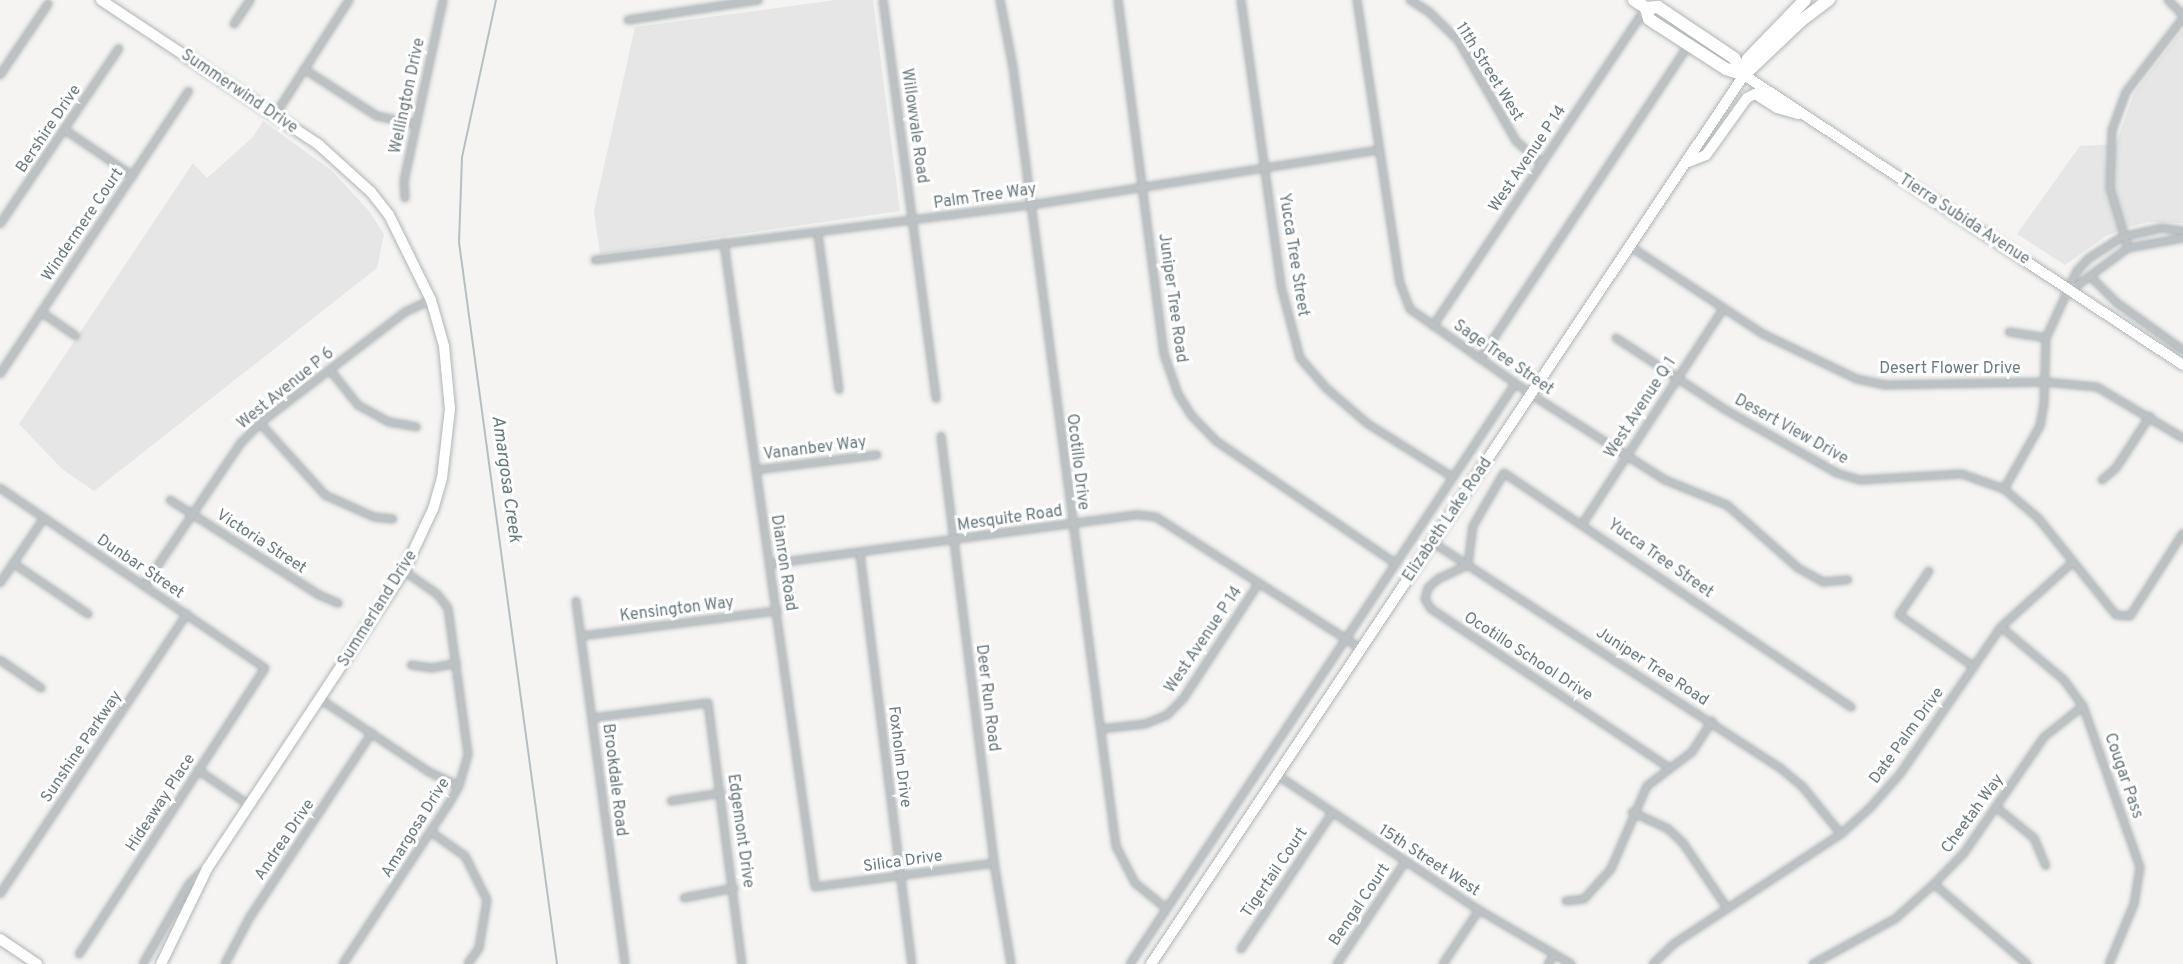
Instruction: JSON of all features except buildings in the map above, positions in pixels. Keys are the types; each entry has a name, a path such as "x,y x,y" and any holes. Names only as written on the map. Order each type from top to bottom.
{"main road":[{"name":"Summerwind Drive","path":"101,0 319,145 371,192"},
{"path":"1634,0 1646,8 1649,19 1726,69 1744,75"},
{"path":"1744,75 1748,59 1805,0"},
{"path":"1744,75 1802,20 1829,0"},
{"path":"1646,8 1658,6 1734,58 1744,75"},
{"name":"Tierra Subida Avenue","path":"1744,75 2183,365"},
{"name":"Elizabeth Lake Road","path":"1151,964 1744,75"},
{"path":"1688,162 1706,155 1747,98 1755,94 1777,108 1810,118"},
{"name":"Summerland Drive","path":"160,964 212,861 404,571 433,509 448,437 450,409 444,346 431,300 394,224 371,192"},
{"path":"0,939 37,964"}],"street":[{"path":"234,24 250,0"},
{"path":"275,115 349,0"},
{"name":"Wellington Drive","path":"405,198 404,181 443,0"},
{"path":"628,20 708,3 758,0"},
{"name":"Willowvale Road","path":"883,0 936,398"},
{"name":"Ocotillo Drive","path":"1000,0 1013,67 1071,524 1116,846 1135,883 1167,909"},
{"name":"Juniper Tree Road","path":"1118,0 1164,354 1178,394 1191,415 1215,441 1395,563"},
{"name":"Yucca Tree Street","path":"1240,0 1267,168 1281,286 1300,358 1326,388 1368,424 1451,476"},
{"name":"Sage Tree Street","path":"1357,0 1400,283 1410,309 1515,384 1665,480 1727,505 1798,568 1824,582 1848,580"},
{"name":"11th Street West","path":"1410,0 1429,12 1458,40 1516,141 1541,163"},
{"path":"2128,248 2122,237 2109,172 2115,121 2137,76 2183,16 2168,0"},
{"path":"0,74 48,4"},
{"name":"West Avenue P 14","path":"1433,326 1646,8"},
{"path":"1480,359 1689,45"},
{"name":"Bershire Drive","path":"0,224 119,48"},
{"path":"304,69 377,116 416,124"},
{"name":"Windermere Court","path":"0,375 189,91"},
{"path":"65,130 133,176"},
{"name":"Palm Tree Way","path":"595,260 724,243 818,234 1031,205 1378,150"},
{"path":"2004,489 2040,426 2045,382 2046,338 2055,312 2070,290 2077,271 2088,259 2122,237 2162,228 2183,231"},
{"path":"818,234 839,390"},
{"path":"2070,290 2128,248 2183,237"},
{"name":"Dianron Road","path":"724,243 815,887"},
{"name":"Desert Flower Drive","path":"1631,247 1763,334 1843,374 1871,383 2045,382 2097,387 2150,416 2183,438"},
{"path":"2090,276 2107,295 2183,350"},
{"name":"West Avenue P 6","path":"144,586 241,443 260,423 405,312 431,300"},
{"name":"West Avenue Q 1","path":"1583,523 1723,309"},
{"path":"41,312 76,336"},
{"path":"2009,332 2046,338"},
{"name":"Desert View Drive","path":"1616,338 1677,379 1837,473 1860,480 1962,474 2004,489 2038,518 2116,615 2130,615 2183,533"},
{"path":"330,370 358,405 389,422 417,427"},
{"path":"1130,964 1451,476 1515,384"},
{"path":"2102,480 2116,468 2150,416"},
{"path":"260,423 325,495 374,517 393,519"},
{"name":"Deer Run Road","path":"941,436 994,863 1011,964"},
{"name":"Vananbev Way","path":"756,470 877,455"},
{"name":"Yucca Tree Street","path":"1468,565 1473,526 1504,473 1583,523 1851,707"},
{"name":"Dunbar Street","path":"0,488 265,668"},
{"name":"Victoria Street","path":"170,500 338,603"},
{"name":"Mesquite Road","path":"769,564 860,554 1138,515 1156,517 1362,649"},
{"path":"0,583 44,518"},
{"name":"Juniper Tree Road","path":"1432,542 1712,721 1802,786 1841,834"},
{"name":"Foxholm Drive","path":"860,554 912,964"},
{"name":"Date Palm Drive","path":"1653,964 1675,944 1727,908 1841,834 1900,774 2001,627 2073,562"},
{"path":"13,563 88,615"},
{"name":"Ocotillo School Drive","path":"1468,565 1428,588 1425,599 1431,609 1668,767"},
{"name":"Amargosa Drive","path":"343,964 432,832 459,786 468,754 458,663 448,608 424,582 404,571"},
{"path":"1929,571 1899,615 1973,666"},
{"name":"West Avenue P 14","path":"1101,729 1145,724 1167,715 1183,699 1259,583"},
{"name":"Brookdale Road","path":"576,601 625,964"},
{"name":"Kensington Way","path":"581,636 777,611"},
{"name":"Sunshine Parkway","path":"0,894 187,614"},
{"name":"Cougar Pass","path":"2001,627 2064,680 2083,706 2140,867 2134,904 2109,964"},
{"path":"0,660 41,688"},
{"path":"411,665 432,668 458,663"},
{"name":"Hideaway Place","path":"79,954 265,668"},
{"path":"320,699 429,772 459,786"},
{"name":"Edgemont Drive","path":"592,717 708,703 734,888 742,964"},
{"name":"Cheetah Way","path":"1813,964 1895,919 1934,884 1964,853 2044,737 2083,706"},
{"path":"1566,902 1584,899 1611,869 1632,812 1647,786 1668,767 1692,752 1712,721"},
{"name":"Andrea Drive","path":"225,964 250,917 372,733"},
{"path":"198,770 249,805"},
{"name":"15th Street West","path":"1277,775 1479,910 1570,964"},
{"path":"671,801 721,793"},
{"path":"1996,807 2034,838 2046,866"},
{"path":"1632,812 1667,828 1683,843 1727,908"},
{"name":"Tigertail Court","path":"1241,949 1332,813"},
{"path":"432,832 465,856 488,900 481,941 468,964"},
{"path":"144,964 189,884 212,861"},
{"name":"Bengal Court","path":"1337,964 1405,862"},
{"name":"Silica Drive","path":"815,887 994,863"},
{"path":"1934,884 2027,964"},
{"path":"684,898 734,888"},
{"path":"1443,964 1479,910"},
{"path":"1548,964 1555,954"}],"shaded area":[{"path":"836,0 873,0 900,211 600,254 594,211 635,27"},
{"path":"2183,29 2183,223 2148,222 2128,227 2106,236 2065,265 2017,234 2080,146 2116,144 2134,93"},
{"path":"263,121 331,170 369,211 384,234 377,268 94,491 62,469 19,424 193,163 207,178 253,137"}],"waterway":[{"name":"Amargosa Creek","path":"496,0 462,157 459,242 557,964"}]}
